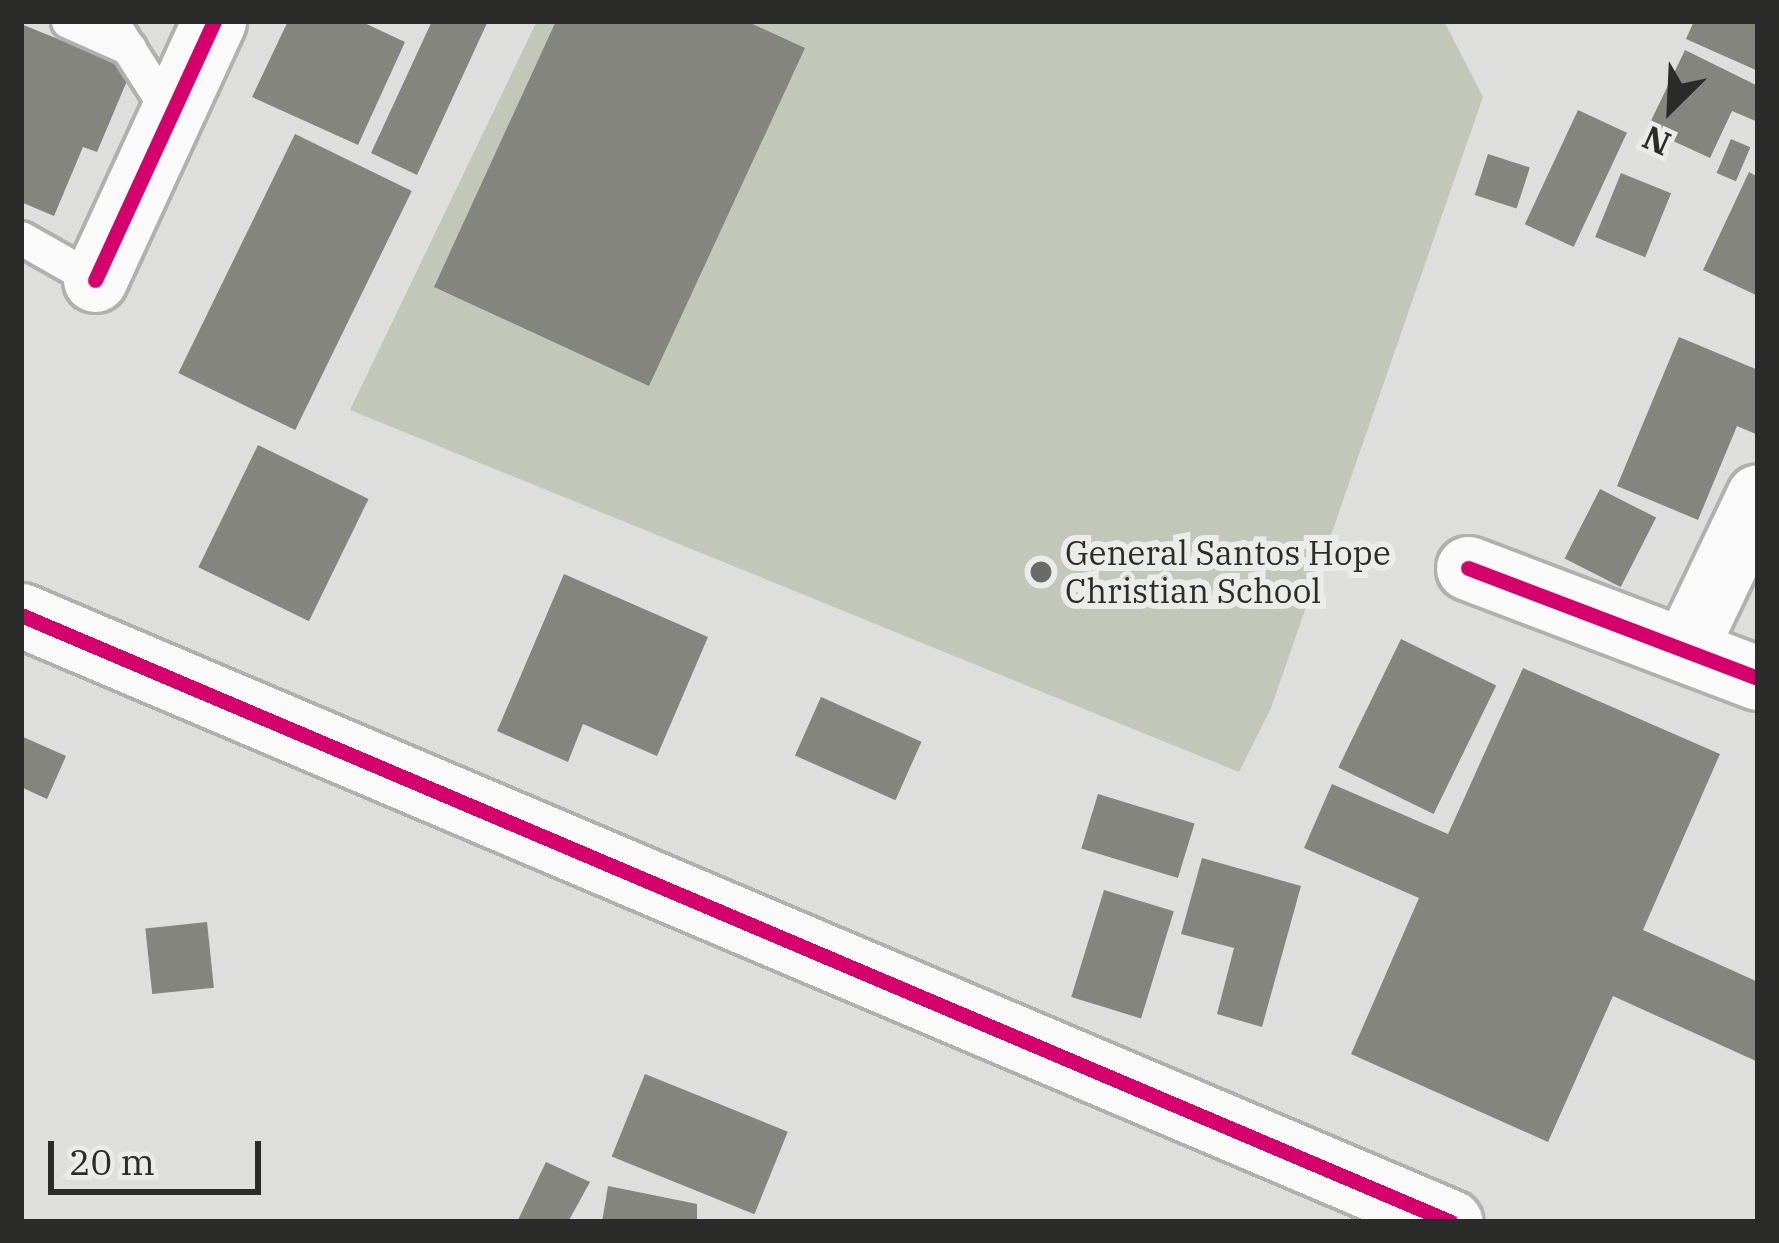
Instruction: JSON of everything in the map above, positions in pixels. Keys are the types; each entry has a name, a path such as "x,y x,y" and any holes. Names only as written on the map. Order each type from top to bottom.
{"street":[{"path":"95,280 214,21"},
{"path":"1686,647 1758,496"},
{"path":"1468,568 1758,678"},
{"path":"21,615 922,994 1335,1200 1451,1222"}],"lane":[{"path":"68,21 120,35 171,115"},
{"path":"21,238 95,280"}],"shaded area":[{"name":"General Santos Hope Christian School","path":"537,21 1444,21 1483,97 1271,708 1239,772 350,410"}],"building":[{"path":"288,21 360,21 405,42 358,145 252,97"},
{"path":"432,21 488,21 417,175 371,153"},
{"path":"556,21 746,21 805,48 649,386 434,287"},
{"path":"1694,21 1758,21 1758,71 1686,39"},
{"path":"21,24 132,69 97,152 83,147 54,216 21,202"},
{"path":"1685,50 1758,86 1758,122 1732,111 1710,158 1647,129"},
{"path":"1578,110 1627,133 1574,247 1525,224"},
{"path":"295,134 412,191 295,430 178,373"},
{"path":"1731,139 1750,147 1736,181 1717,173"},
{"path":"1488,154 1530,168 1517,208 1475,195"},
{"path":"1749,172 1758,177 1758,296 1703,270"},
{"path":"1621,173 1671,193 1645,257 1595,237"},
{"path":"1679,337 1758,370 1758,435 1737,426 1698,520 1617,486"},
{"path":"258,445 369,499 309,621 198,567"},
{"path":"1600,489 1656,518 1621,587 1565,558"},
{"path":"564,574 708,637 657,756 583,724 568,762 497,731"},
{"path":"1401,639 1496,685 1434,814 1338,768"},
{"path":"1523,668 1720,754 1643,930 1758,982 1758,1062 1613,996 1548,1142 1351,1054 1419,898 1304,848 1332,784 1448,834"},
{"path":"821,697 921,742 895,800 795,755"},
{"path":"21,736 66,756 47,799 21,787"},
{"path":"1098,794 1195,824 1178,878 1081,849"},
{"path":"1202,858 1301,886 1262,1027 1217,1014 1234,948 1181,934"},
{"path":"1104,890 1174,911 1141,1018 1071,997"},
{"path":"207,922 214,988 152,994 145,928"},
{"path":"645,1074 788,1132 754,1214 612,1157"},
{"path":"546,1162 590,1182 568,1222 517,1222"},
{"path":"608,1186 697,1204 697,1222 602,1222"}],"cycle path":[{"path":"95,280 214,21"},
{"path":"1468,568 1758,678"},
{"path":"21,615 1451,1222"}],"place":[{"name":"General Santos Hope Christian School","path":"1041,572"}]}
